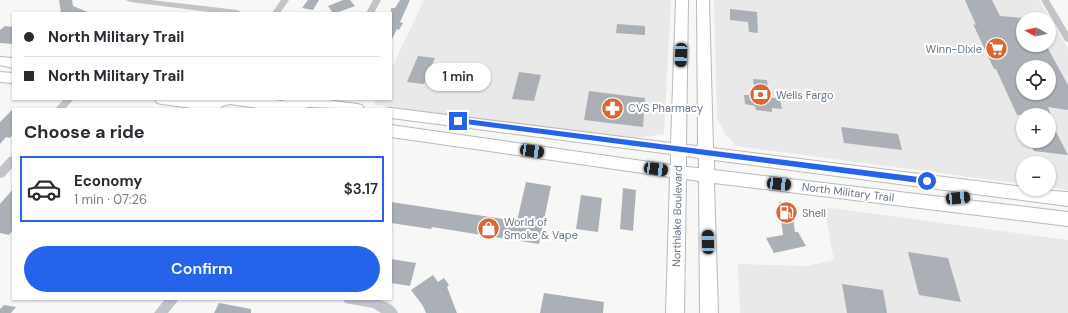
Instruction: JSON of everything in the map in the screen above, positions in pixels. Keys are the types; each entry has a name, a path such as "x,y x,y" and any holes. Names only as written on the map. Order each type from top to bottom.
{"main road":[{"name":"Northlake Boulevard","path":"675,313 682,0"},
{"path":"703,0 709,313"},
{"path":"0,61 12,63"},
{"path":"0,77 12,78"},
{"path":"169,100 227,108"},
{"path":"205,105 226,100"},
{"path":"237,100 293,108"},
{"path":"284,100 335,108"},
{"name":"North Military Trail","path":"392,113 1068,199"},
{"path":"392,123 430,126 443,119"},
{"name":"North Military Trail","path":"392,131 677,172 1068,219"},
{"path":"844,191 889,190 958,198 971,196 983,188"},
{"path":"993,209 1000,203 1011,200 1068,206"}],"street":[{"path":"130,0 170,2 232,12"},
{"path":"277,12 286,0"},
{"path":"371,12 377,0"},
{"path":"1045,0 1068,39"},
{"path":"61,108 68,100"},
{"path":"0,174 12,161"},
{"path":"160,313 172,300"},
{"path":"356,300 375,303 392,313"}],"shaded area":[{"path":"424,0 671,0 664,134 639,138 374,105 376,100 392,100 392,67"},
{"path":"714,0 1039,0 1046,12 1016,12 1016,52 1056,52 1056,29 1068,49 1068,190 1056,188 1056,156 1016,156 1016,183 736,146 725,134 717,118"},
{"path":"824,207 1068,240 1068,313 740,313 738,264 807,266 834,260"}],"building":[{"path":"59,0 72,0 73,6 88,12 61,12"},
{"path":"308,0 319,0 313,10 302,8"},
{"path":"343,0 350,0 355,6 339,12 332,12 328,6"},
{"path":"400,0 410,0 400,22 403,23 399,30 397,29 392,39 391,8 395,8"},
{"path":"965,0 992,0 1000,16 1016,17 1016,52 1050,52 1054,60 1016,60 1016,100 1056,100 1056,63 1068,85 1068,110 1048,107 1016,108 1016,113 973,24 976,25"},
{"path":"730,9 757,12 758,33 749,32 748,22 730,20"},
{"path":"617,24 645,26 645,35 616,33"},
{"path":"5,26 12,27 12,44 0,43 0,30"},
{"path":"418,56 435,58 432,65 441,66 439,73 429,72 424,84 407,82"},
{"path":"519,72 541,75 534,101 512,99"},
{"name":"Wells Fargo","path":"753,79 767,80 769,97 780,99 782,109 772,108 772,112 756,110 755,106 745,104 744,95 755,95"},
{"path":"589,91 645,98 643,127 584,120"},
{"path":"12,110 12,135 10,138 6,137 0,144 0,122"},
{"path":"841,127 898,134 902,150 844,143"},
{"path":"1056,132 1068,155 1034,151 1032,148 1056,148"},
{"path":"526,182 551,186 539,244 432,227 431,229 392,223 392,202 517,221"},
{"path":"623,188 636,190 633,231 620,229"},
{"path":"12,190 12,231 9,235 0,233 0,204"},
{"path":"581,195 602,198 598,232 576,229"},
{"path":"779,202 791,203 795,232 798,232 806,246 774,253 766,238 783,235"},
{"path":"908,252 948,258 961,302 919,295"},
{"path":"392,259 416,263 410,286 392,283"},
{"path":"433,275 438,282 444,278 449,285 447,287 457,313 426,313 423,306 411,290"},
{"path":"842,284 883,290 887,313 847,313"},
{"path":"544,293 604,302 603,313 540,313"},
{"path":"219,303 251,309 251,313 214,313"},
{"path":"4,305 16,307 11,313 0,313 0,309"}],"place":[{"name":"Winn-Dixie","path":"997,49"},
{"name":"Wells Fargo","path":"761,95"},
{"name":"CVS Pharmacy","path":"612,108"},
{"name":"Shell","path":"786,213"},
{"name":"World of Smoke & Vape","path":"488,228"}],"route":[{"path":"458,121 927,181"}]}
